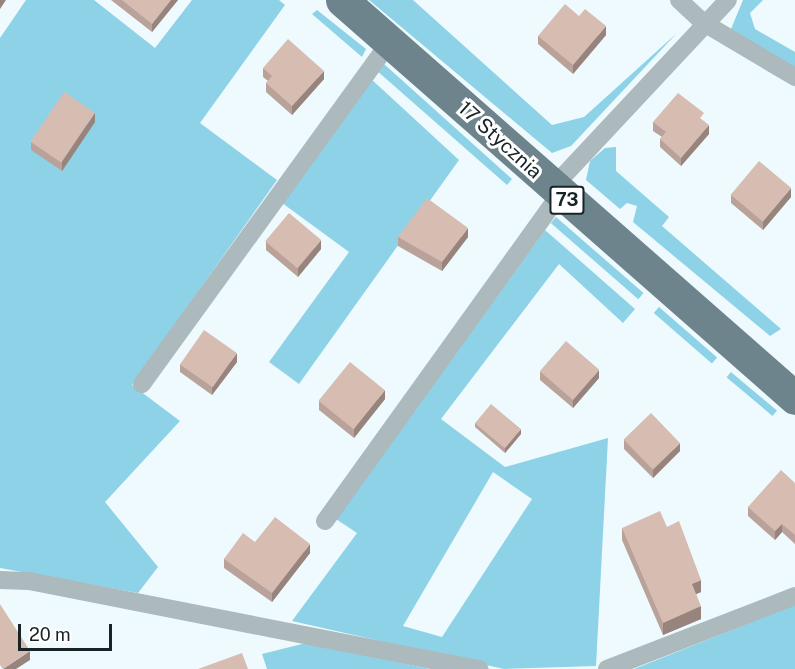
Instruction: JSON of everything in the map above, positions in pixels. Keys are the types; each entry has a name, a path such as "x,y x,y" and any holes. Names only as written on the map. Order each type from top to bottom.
{"main road":[{"name":"17 Stycznia","path":"342,0 795,398"}],"lane":[{"path":"679,0 704,23 795,77"},
{"path":"325,521 556,190 704,23 728,0"},
{"path":"142,384 390,42"},
{"path":"0,580 75,589 479,669"},
{"path":"607,669 795,596"}],"shaded area":[{"path":"26,0 94,0 155,48 192,0 279,0 285,5 200,123 277,180 132,385 180,421 105,502 158,567 138,593 0,568 0,38"},
{"path":"369,0 413,0 552,125 584,117 677,33 571,146 552,153"},
{"path":"743,0 763,0 750,13 755,29 795,52 795,69 731,29"},
{"path":"317,10 366,49 362,57 312,14"},
{"path":"384,64 512,179 507,185 376,70"},
{"path":"370,78 459,160 299,384 269,362 349,252 278,200"},
{"path":"616,147 616,171 669,217 662,226 781,329 770,336 633,222 637,206 627,203 620,209 586,180 590,161 605,148"},
{"path":"556,217 644,293 638,299 551,223"},
{"path":"545,230 635,309 623,323 559,264 441,419 505,467 608,438 596,666 504,669 292,621 357,533 336,519","holes":["493,472 532,499 442,637 403,626"]},
{"path":"659,307 717,358 712,364 654,313"},
{"path":"731,372 777,411 772,416 727,377"},
{"path":"795,605 795,669 634,669"},
{"path":"306,643 430,669 267,669 262,654"}],"building":[{"path":"122,0 171,0 152,24"},
{"path":"565,4 579,16 585,9 606,26 573,65 538,36"},
{"path":"288,39 324,71 292,106 266,83 272,76 263,68"},
{"path":"64,92 95,113 61,162 30,142"},
{"path":"678,93 704,113 700,118 709,125 681,158 660,139 666,132 653,122"},
{"path":"759,161 791,188 763,222 731,195"},
{"path":"427,198 468,228 442,262 398,237"},
{"path":"289,213 321,240 297,268 265,241"},
{"path":"204,330 237,353 213,387 180,364"},
{"path":"566,341 599,370 573,400 540,371"},
{"path":"350,362 385,390 354,429 319,401"},
{"path":"491,404 521,429 505,448 475,423"},
{"path":"651,413 680,443 653,470 624,439"},
{"path":"781,470 795,483 795,535 782,524 775,531 748,507"},
{"path":"660,511 667,527 679,521 701,580 692,584 701,606 663,623 622,528"},
{"path":"275,517 310,544 272,593 224,559 243,533 255,542"},
{"path":"0,604 30,651 3,669 0,665"},
{"path":"242,653 248,669 198,669"}]}
